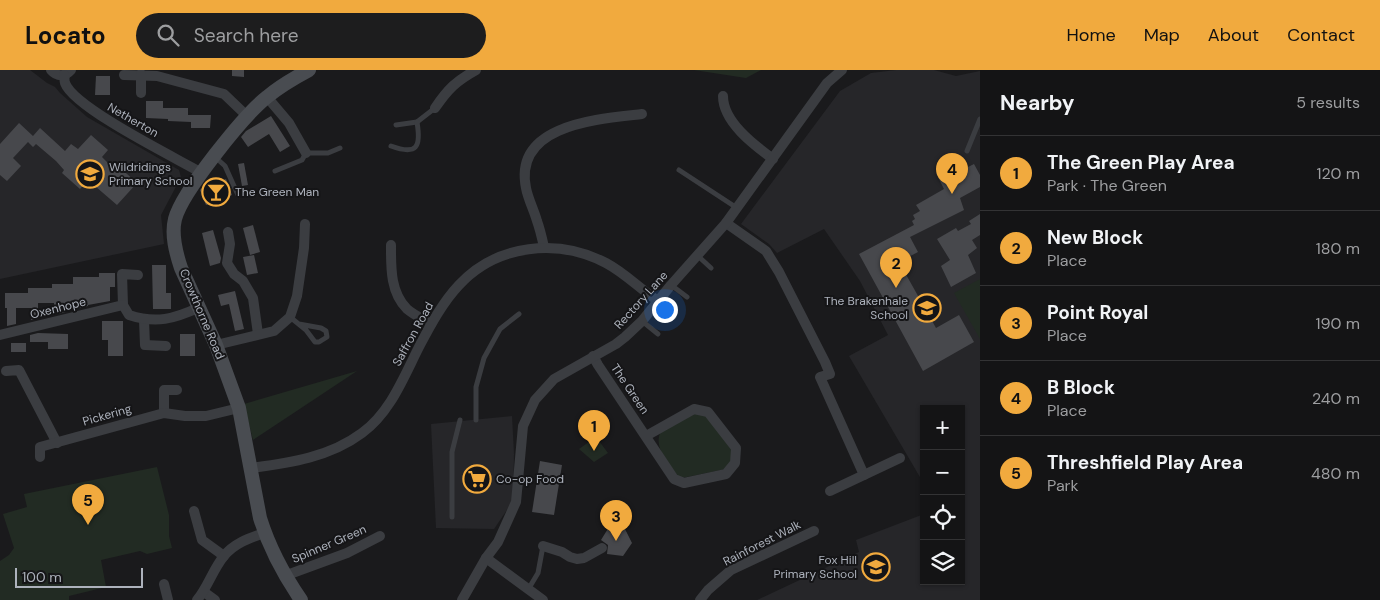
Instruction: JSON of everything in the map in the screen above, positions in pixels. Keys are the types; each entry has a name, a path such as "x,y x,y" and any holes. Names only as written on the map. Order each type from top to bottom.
{"street":[{"name":"Netherton","path":"51,70 57,75 67,73 65,84 101,116 202,173"},
{"name":"Crowthorne Road","path":"301,600 264,533 239,408 216,345 176,255 173,228 178,210 202,173 247,116 284,84 309,70"},
{"path":"435,108 446,91 476,70"},
{"name":"Rectory Lane","path":"462,600 486,558 498,542 516,502 523,426 530,409 540,393 554,379 625,337 642,321 726,223 827,83 842,70"},
{"path":"124,75 157,73 224,94 247,116"},
{"path":"141,74 141,93"},
{"path":"723,96 723,105 738,129 752,144 773,159"},
{"path":"267,97 289,123 306,153"},
{"path":"544,247 538,222 526,188 525,175 528,156 538,142 552,133 581,123 642,114"},
{"path":"726,223 766,251 779,272 825,362 830,374 820,378 864,475"},
{"path":"216,345 258,334 274,332 290,317 296,296 308,230"},
{"path":"228,232 230,244 227,263 234,274 243,281 253,298 258,334"},
{"path":"391,245 391,275 396,293 407,308 431,324"},
{"name":"Saffron Road","path":"251,468 293,462 324,453 343,445 363,433 386,408 431,324 460,284 487,262 519,250 544,247 580,253 601,260 617,269 658,301"},
{"path":"138,274 122,274 123,305 129,315 144,320 174,318 200,307"},
{"name":"Oxenhope","path":"0,334 123,305"},
{"path":"144,320 145,345 166,346"},
{"name":"The Green","path":"593,356 674,479 684,483 726,474 735,463 736,448 708,412 694,409 646,436"},
{"path":"6,371 19,370 57,442"},
{"path":"164,413 164,390 177,390"},
{"name":"Pickering","path":"40,457 40,447 164,413 184,416 206,416 225,413 239,408"},
{"path":"830,491 900,458"},
{"path":"194,511 202,540 224,556"},
{"name":"Rainforest Walk","path":"700,600 731,570 814,531"},
{"path":"215,600 200,596 224,556 237,544 264,533"},
{"name":"Spinner Green","path":"287,575 347,552 380,536"},
{"path":"543,546 577,559 584,558 602,548"},
{"path":"486,558 544,600"},
{"path":"164,584 168,600"}],"lane":[{"path":"396,125 417,122 435,108"},
{"path":"967,151 980,119"},
{"path":"391,146 400,150 416,148 419,144 417,122"},
{"path":"275,171 302,160 306,153 328,153 340,148"},
{"path":"215,156 225,166 238,195"},
{"path":"679,170 737,208"},
{"path":"698,256 711,268"},
{"path":"671,285 687,297"},
{"path":"658,301 674,317"},
{"path":"476,420 476,387 484,358 500,329 519,314"},
{"path":"290,317 315,342 319,342 327,337 326,332 321,328 299,324"},
{"path":"642,321 658,334"},
{"path":"452,518 452,452 460,420"},
{"path":"529,588 538,573 543,546"}],"shaded area":[{"name":"Wildridings Primary School","path":"0,70 30,70 55,87 87,117 179,170 181,177 161,215 164,244 0,279"},
{"path":"694,70 761,70 746,78"},
{"name":"The Brakenhale School","path":"896,70 934,70 956,76 980,71 980,600 757,600 859,552 856,540 920,516 920,585 965,585 965,405 920,405 920,477 849,356 888,335 860,281 824,229 777,253 769,244 741,224 840,91 871,73"},
{"path":"980,279 980,339 954,293"},
{"path":"357,371 253,440 244,404"},
{"path":"704,412 732,446 734,462 726,469 682,478 678,476 661,450 659,445 660,433 690,414"},
{"path":"512,416 514,454 513,501 494,529 436,528 431,424"},
{"path":"596,437 608,453 594,462 579,449"},
{"path":"157,467 169,515 169,536 172,548 147,554 140,551 101,560 106,587 69,596 69,600 0,600 0,561 9,555 14,548 3,514 27,507 24,494"}],"building":[{"path":"232,70 244,70 244,77 232,76"},
{"path":"96,76 110,76 110,95 95,95"},
{"path":"146,101 163,101 163,108 188,108 188,115 211,115 210,128 191,128 191,122 146,118"},
{"path":"271,116 290,146 280,152 269,134 248,147 241,137 246,131"},
{"path":"19,123 33,136 40,128 65,151 71,144 78,149 91,135 108,150 102,157 113,168 116,164 137,183 117,205 88,180 80,189 62,173 64,170 56,161 36,144 33,147 28,142 13,158 21,166 7,181 0,175 0,144"},
{"path":"963,159 968,167 974,164 980,175 980,187 960,198 964,210 910,237 918,252 899,262 936,328 959,315 974,342 923,371 859,254 914,225 912,221 915,219 913,215 920,211 916,205 944,189 936,173"},
{"path":"244,163 248,185 242,186 238,164"},
{"name":"The Green Man","path":"226,179 232,195 206,205 200,190"},
{"path":"980,214 980,235 972,240 977,248 968,255 976,273 951,287 941,266 950,260 937,239 956,228 958,231 971,224 969,221"},
{"path":"253,225 260,252 250,255 243,228"},
{"path":"213,230 221,258 220,263 210,266 202,233"},
{"path":"254,255 258,273 247,275 243,257"},
{"path":"152,265 166,265 166,293 171,293 171,309 153,309"},
{"path":"99,273 115,273 115,287 110,287 110,301 76,309 66,309 66,312 58,314 54,314 54,303 38,303 38,319 31,320 31,308 16,308 16,324 7,326 5,293 28,293 28,288 52,288 52,284 73,284 73,277 99,277"},
{"path":"235,291 244,329 235,331 229,304 221,306 218,295"},
{"path":"102,321 123,321 123,356 108,356 108,340 102,340"},
{"path":"38,333 68,334 68,349 48,349 48,342 30,342 30,335"},
{"path":"180,334 195,334 195,356 180,356"},
{"path":"11,343 26,343 26,352 11,352"},
{"path":"540,461 562,465 554,515 532,512"},
{"path":"609,527 625,529 632,543 623,556 607,554 608,545 601,540"}],"place":[{"name":"Wildridings Primary School","path":"90,174"},
{"name":"The Green Man","path":"216,192"},
{"name":"B Block","path":"952,194"},
{"name":"New Block","path":"896,288"},
{"name":"The Brakenhale School","path":"927,308"},
{"name":"The Green Play Area","path":"594,451"},
{"name":"Co-op Food","path":"477,479"},
{"name":"Threshfield Play Area","path":"88,525"},
{"name":"Point Royal","path":"616,541"},
{"name":"Fox Hill Primary School","path":"876,567"}]}
